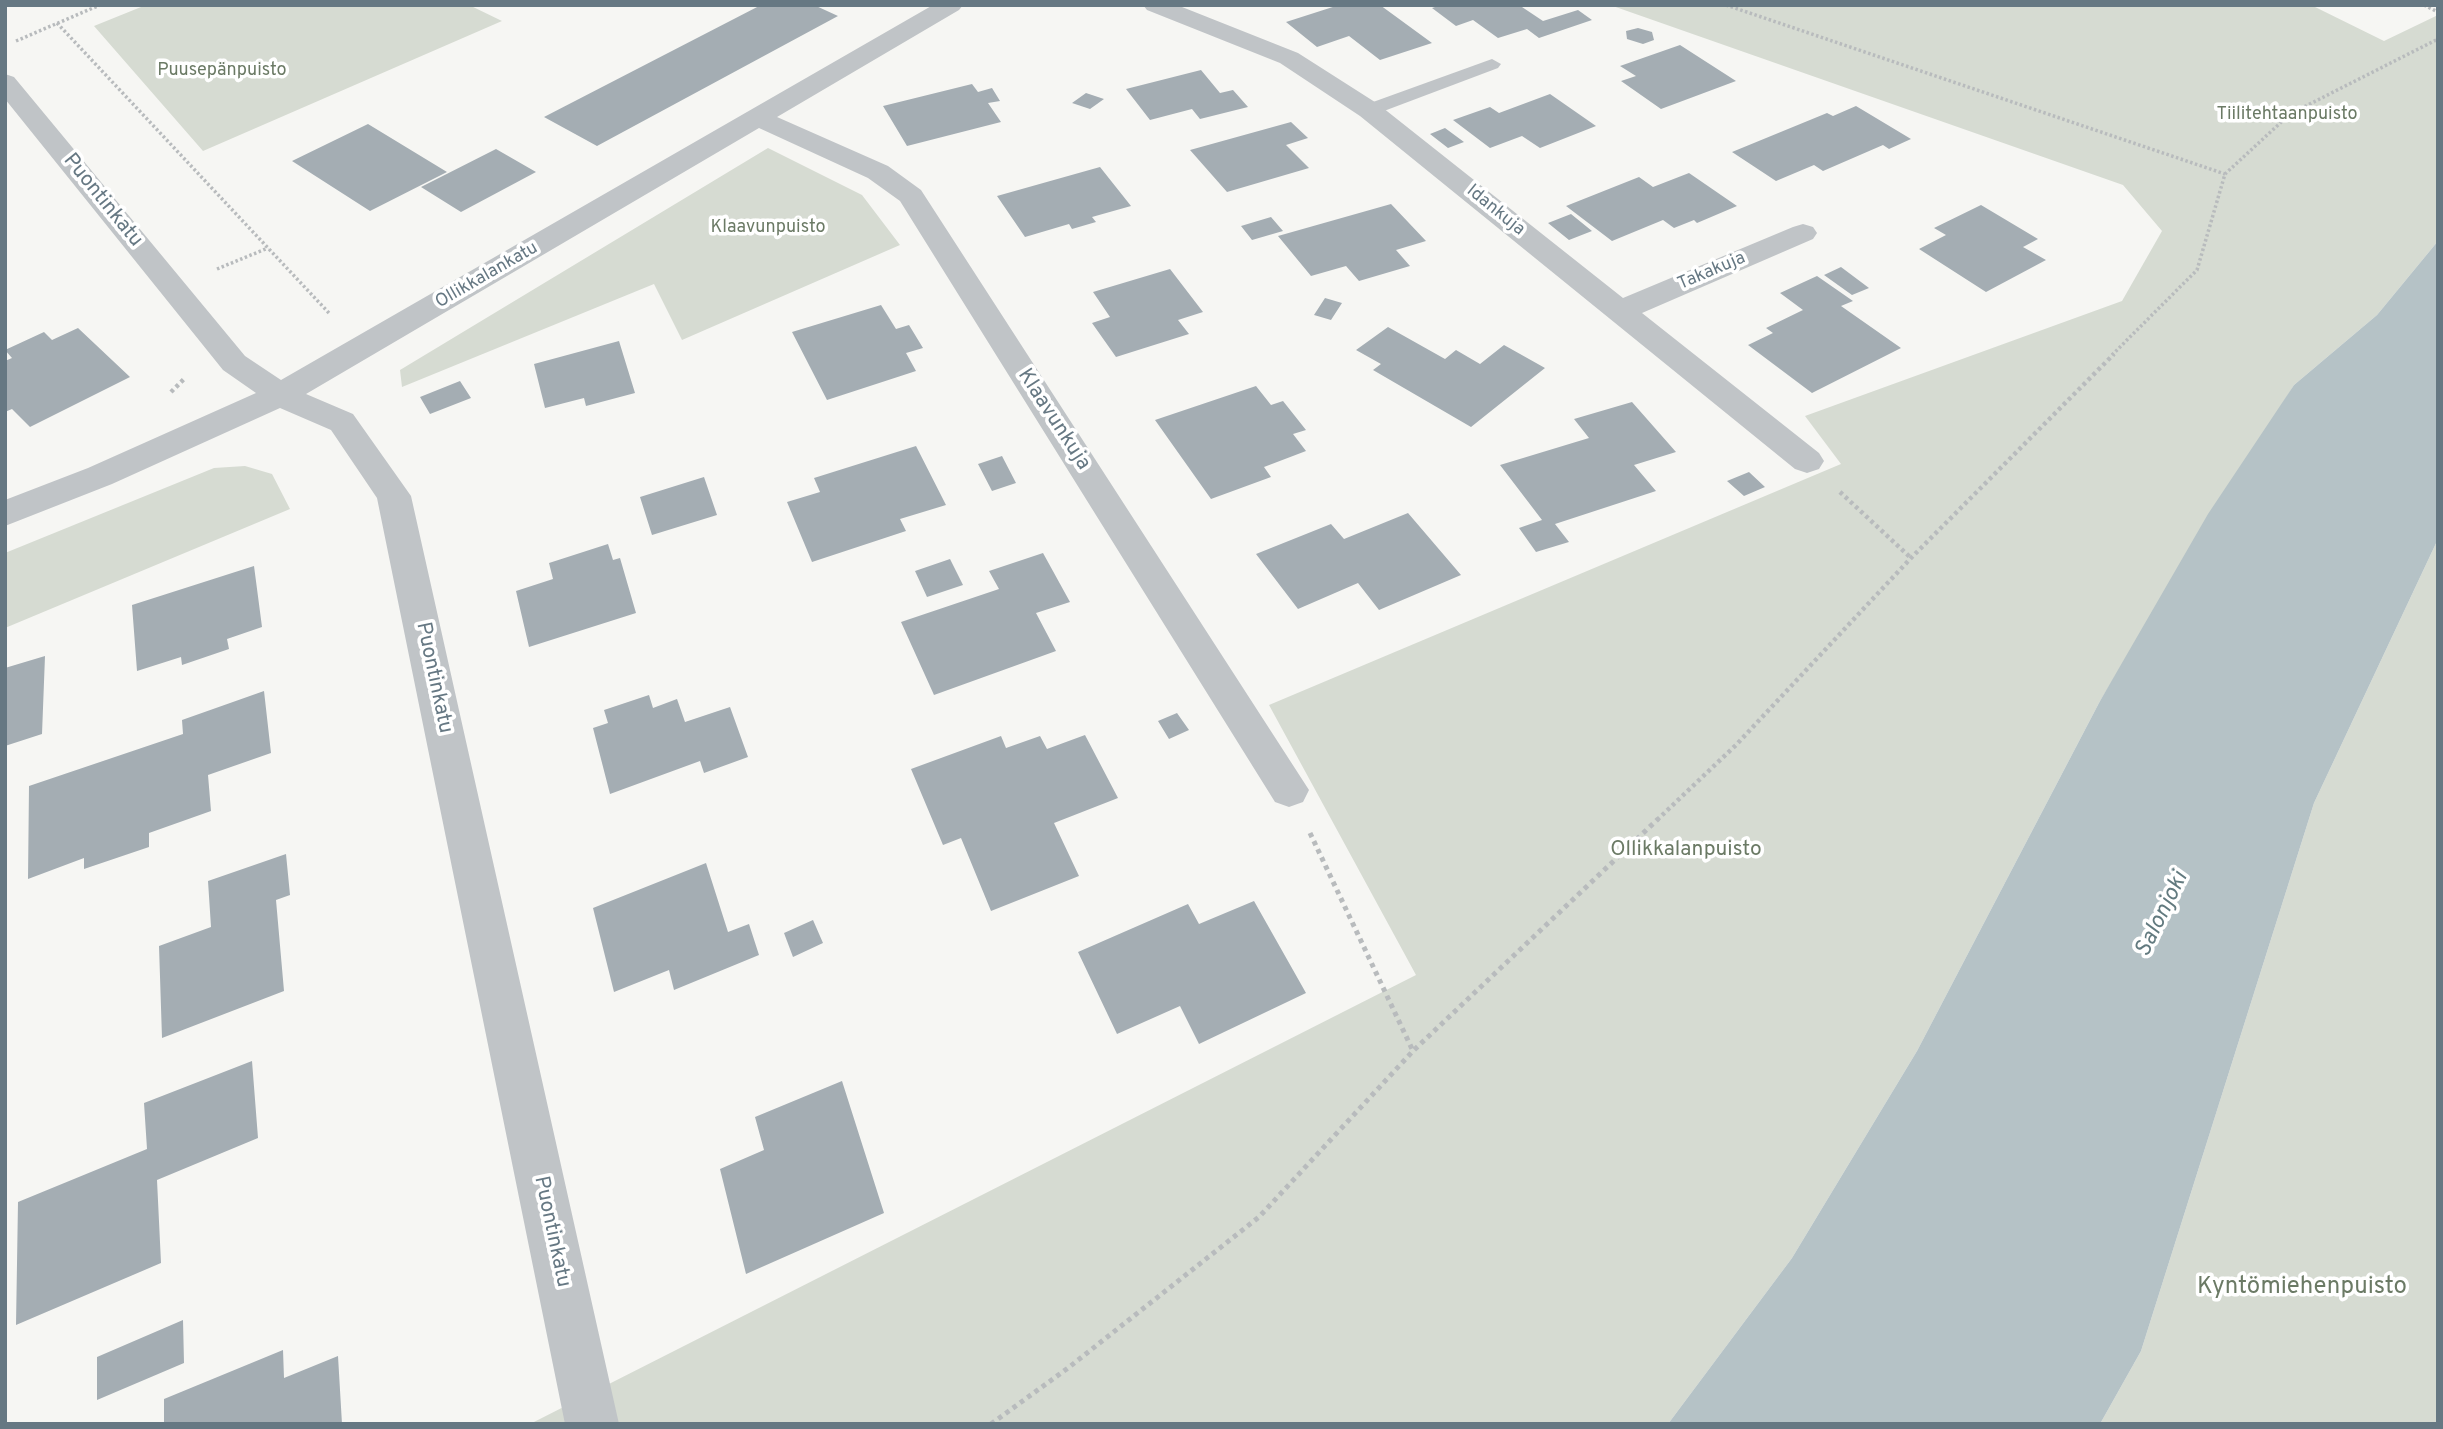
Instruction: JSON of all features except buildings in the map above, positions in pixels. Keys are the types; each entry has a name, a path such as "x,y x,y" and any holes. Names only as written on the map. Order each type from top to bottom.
{"street":[{"name":"Idankuja","path":"1155,5 1289,58 1369,110 1807,461"},
{"name":"Ollikkalankatu","path":"5,514 100,477 280,395 758,118 934,8"},
{"name":"Puontinkatu","path":"5,82 234,363 280,395 342,422 394,496 592,1424"},
{"name":"Klaavunkuja","path":"758,118 878,172 911,196 1289,790"},
{"name":"Takakuja","path":"1620,311 1803,233"}],"lane":[{"path":"1369,110 1492,64"}],"path":[{"path":"16,41 100,5"},
{"path":"1726,5 2225,174"},
{"path":"2341,5 2352,5"},
{"path":"2424,5 2438,12"},
{"path":"57,23 335,319"},
{"path":"990,1424 1068,1368 1259,1217 1413,1051 1736,745 1911,558 2197,270 2225,174 2290,114 2438,39"},
{"path":"213,262 217,269 268,248"},
{"path":"1807,461 1911,558"},
{"path":"1289,790 1413,1051"}],"green space":[{"name":"Puusepänpuisto","path":"146,5 469,5 502,21 203,151 94,26"},
{"name":"Ollikkalanpuisto","path":"1610,5 2311,5 2384,41 2438,15 2438,241 2377,315 2294,385 2100,701 1917,1051 1792,1258 1668,1424 530,1424 1416,975 1269,705 1841,464 1805,416 2122,301 2162,231 2123,185"},
{"name":"Klaavunpuisto","path":"768,148 862,195 900,245 682,340 654,284 402,387 400,370"},
{"path":"245,466 272,474 290,509 5,628 5,553 214,468"},
{"name":"Kyntömiehenpuisto","path":"2438,539 2438,1424 2100,1424 2141,1351 2314,803"}],"water":[{"name":"Salonjoki","path":"2438,241 2438,539 2314,803 2141,1351 2100,1424 1668,1424 1792,1258 1917,1051 2100,701 2208,514 2294,385 2377,315"}],"park label":[{"name":"Tiilitehtaanpuisto","path":"2287,115"}]}
